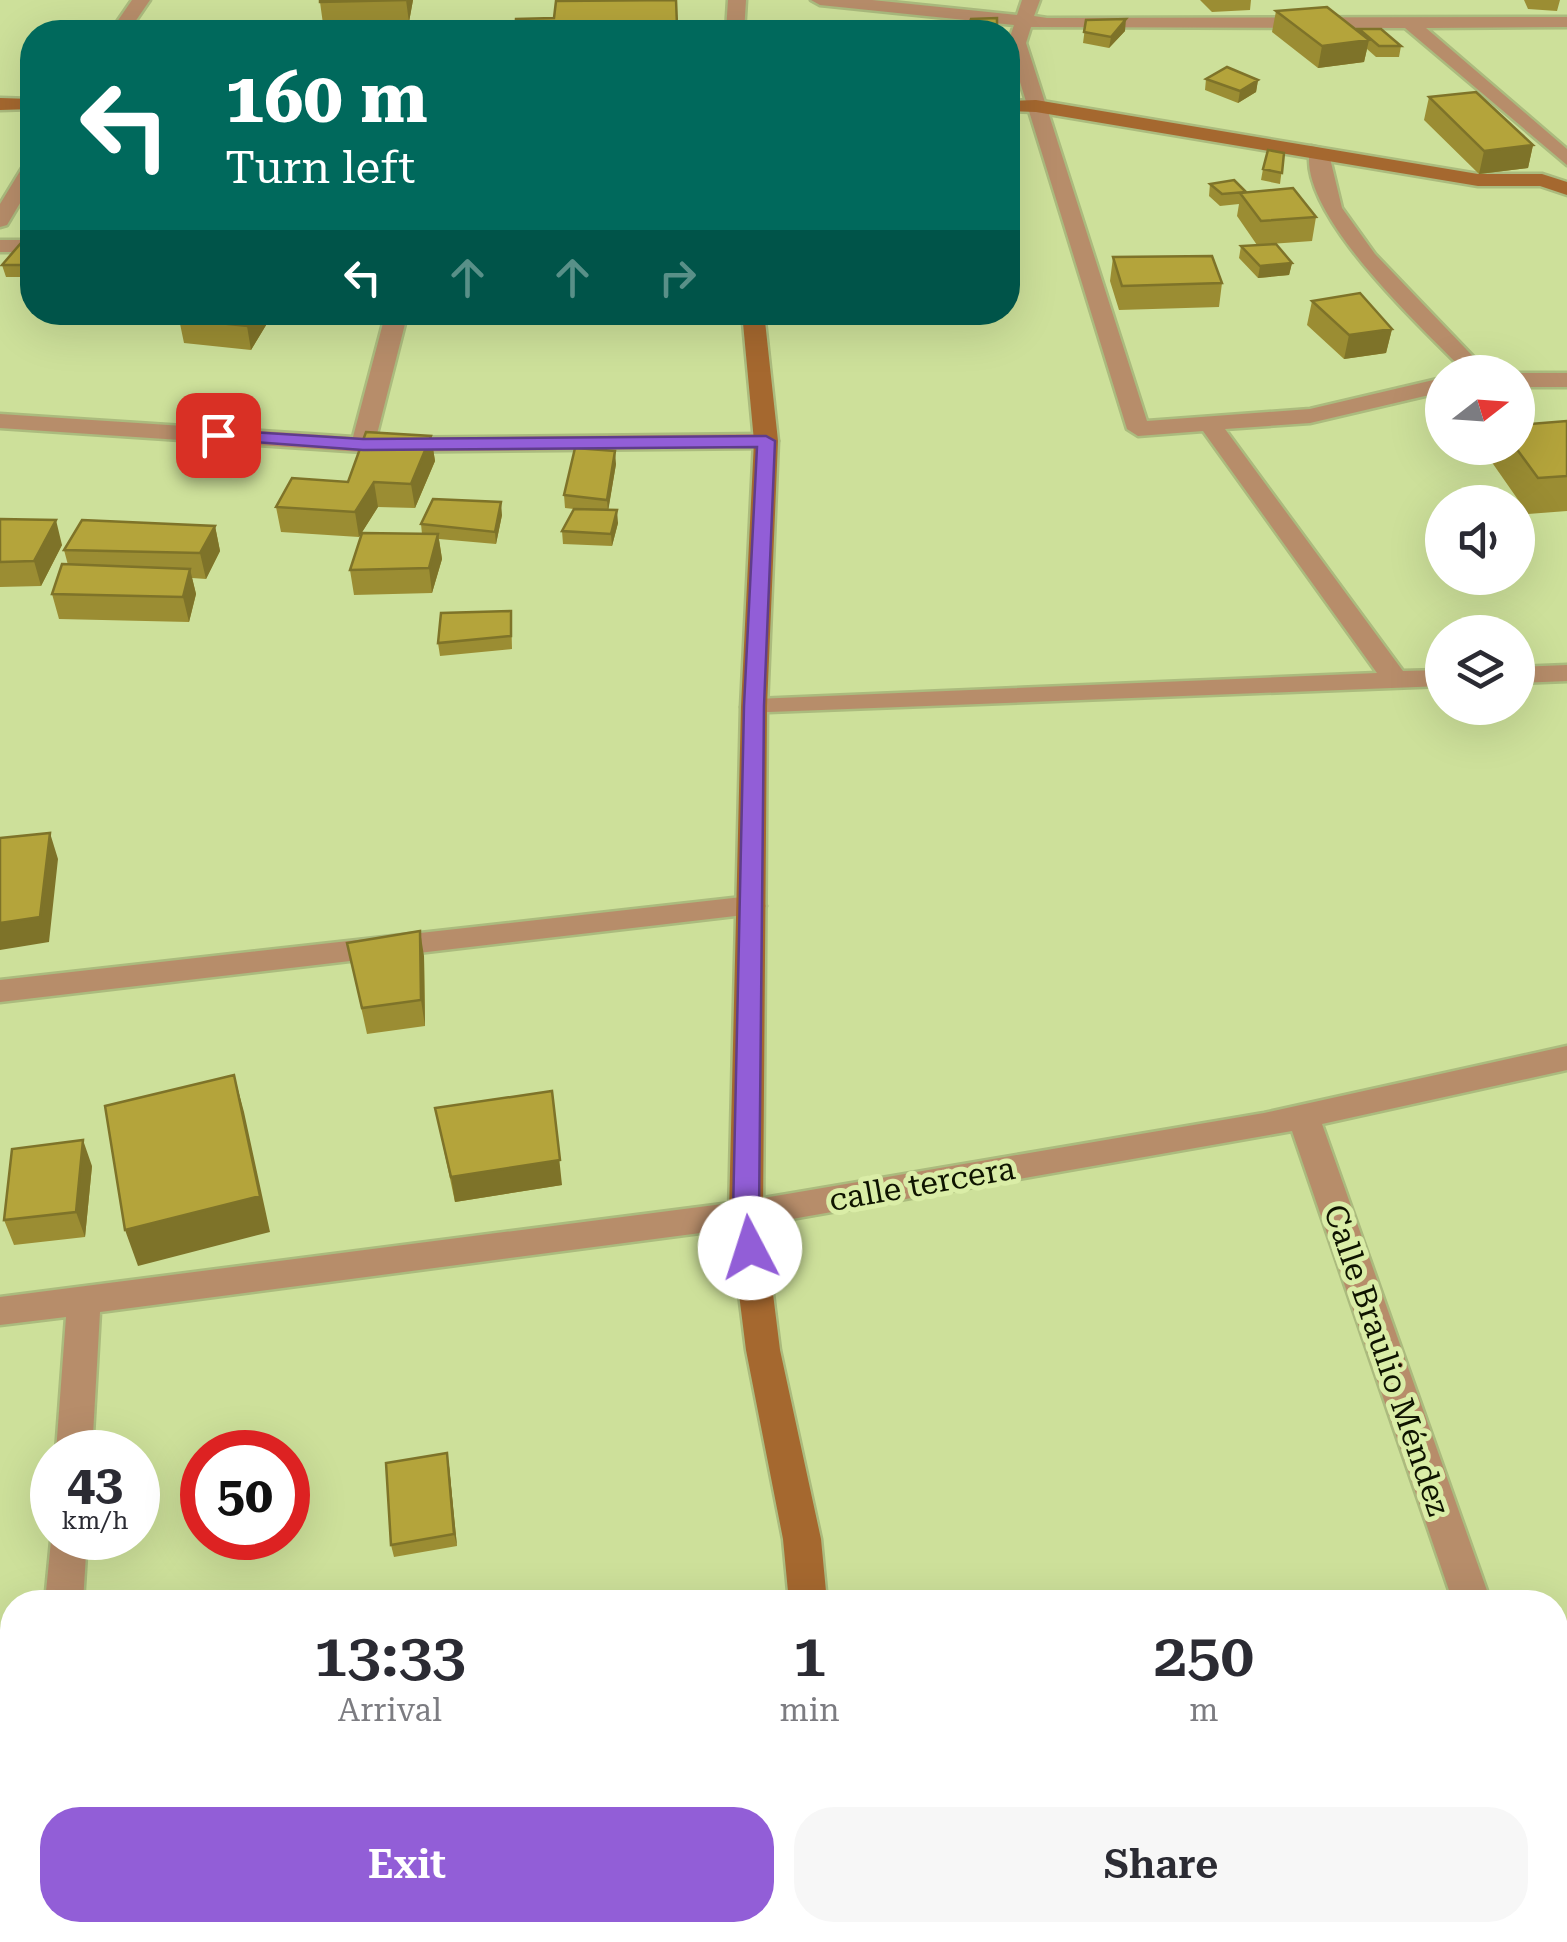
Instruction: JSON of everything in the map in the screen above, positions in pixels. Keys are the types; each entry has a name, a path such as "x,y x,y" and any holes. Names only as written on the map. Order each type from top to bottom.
{"main road":[{"path":"1020,106 1318,150 1478,180 1542,180 1567,189"},
{"path":"754,325 766,441 754,706 746,1214 763,1350 802,1539 806,1590"}],"street":[{"path":"820,0 1409,22 1567,22"},
{"path":"1020,34 1028,10"},
{"path":"1409,22 1567,159"},
{"path":"1020,53 1138,429 1310,416 1425,389"},
{"path":"1318,150 1332,208 1368,258 1461,355"},
{"path":"0,221 20,187"},
{"path":"363,445 394,325"},
{"path":"1535,380 1567,380"},
{"path":"0,421 363,445 766,441"},
{"path":"1210,424 1394,680"},
{"path":"1535,674 1567,673"},
{"path":"754,706 1425,679"},
{"path":"0,991 750,906"},
{"name":"calle tercera","path":"17,1309 746,1214 1302,1117 1567,1058"},
{"name":"Calle Braulio Méndez","path":"1302,1117 1468,1590"},
{"path":"75,1430 84,1301"},
{"path":"65,1590 67,1560"}],"building":[{"path":"320,0 406,0 320,2"},
{"path":"676,0 677,20 516,20 554,18 556,1"},
{"path":"1327,7 1369,40 1322,46 1276,11"},
{"path":"1126,19 1111,37 1084,32 1086,20"},
{"path":"1359,29 1381,29 1401,46 1379,46"},
{"path":"1227,67 1258,80 1240,91 1206,79"},
{"path":"1476,92 1533,145 1484,151 1429,97"},
{"path":"1268,150 1284,153 1282,173 1263,169"},
{"path":"1234,180 1246,192 1222,194 1210,184"},
{"path":"1293,188 1316,217 1261,221 1240,193"},
{"path":"20,244 20,265 2,265"},
{"path":"1276,244 1292,263 1260,266 1241,246"},
{"path":"1212,256 1222,283 1122,286 1113,257"},
{"path":"1360,293 1392,329 1349,335 1312,301"},
{"path":"1567,421 1567,476 1538,478 1528,465 1535,465 1535,424"},
{"path":"366,432 431,436 411,484 374,482 355,512 276,507 292,478 348,482"},
{"path":"575,448 615,451 607,500 564,495"},
{"path":"433,499 501,502 495,532 421,524"},
{"path":"574,509 617,510 611,534 562,531"},
{"path":"0,519 56,520 34,561 0,562"},
{"path":"82,520 215,526 200,553 64,550"},
{"path":"362,533 438,534 429,568 350,570"},
{"path":"62,564 190,569 183,597 52,594"},
{"path":"511,611 511,636 438,643 441,613"},
{"path":"50,833 40,917 0,923 0,838"},
{"path":"420,931 421,1000 362,1008 347,943"},
{"path":"234,1075 260,1196 125,1230 105,1106"},
{"path":"552,1091 560,1160 451,1177 435,1108"},
{"path":"83,1140 76,1212 4,1220 12,1149"},
{"path":"447,1453 454,1534 391,1545 386,1463"}],"route":[{"path":"218,435 363,445 766,441 754,706 746,1214 750,1248"}]}
